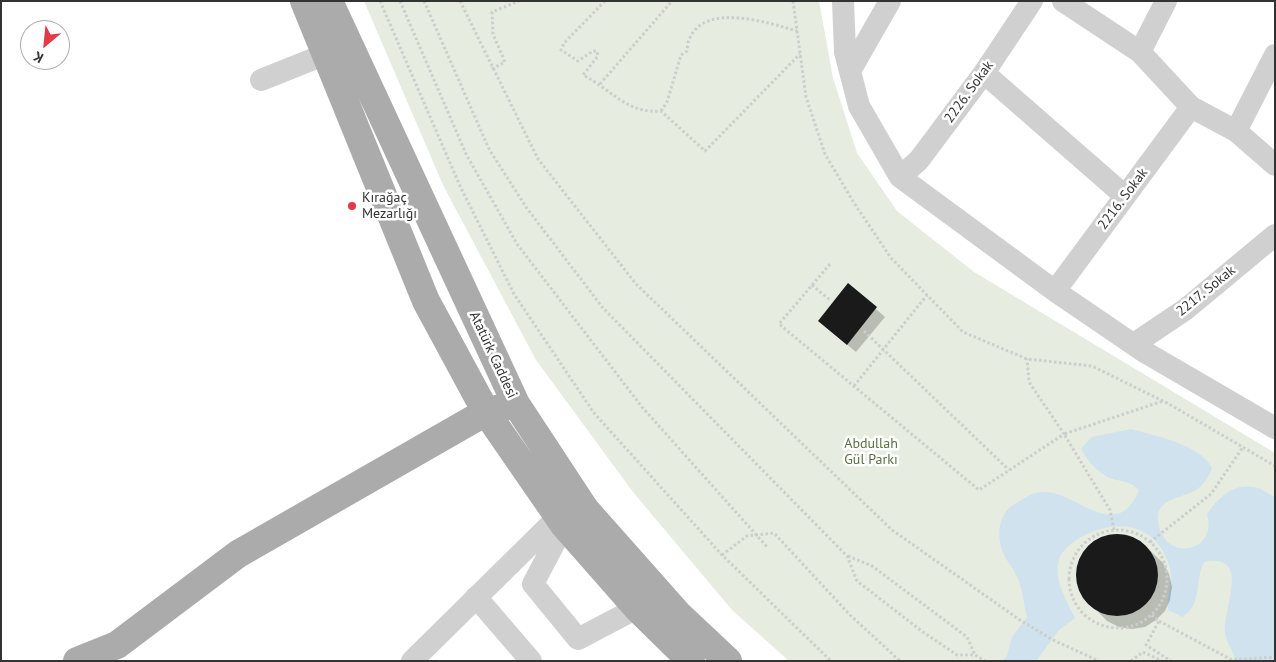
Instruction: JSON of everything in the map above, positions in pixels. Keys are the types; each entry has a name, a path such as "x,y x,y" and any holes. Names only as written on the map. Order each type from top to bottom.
{"main road":[{"path":"304,1 337,49 426,301 486,412 562,520 637,608 691,661"},
{"name":"Atatürk Caddesi","path":"329,1 337,49 516,404 585,509 679,615 728,661"},
{"path":"79,660 117,645 238,554 486,412 516,404"}],"street":[{"path":"843,1 845,52 859,106 900,177 1055,291 1134,344 1275,428"},
{"path":"850,71 890,1"},
{"name":"2226. Sokak","path":"900,177 920,160 984,73 1032,1"},
{"path":"1063,1 1140,52 1191,108 1236,131 1275,165"},
{"path":"1140,52 1166,1"},
{"path":"261,80 337,49"},
{"path":"1236,131 1275,56"},
{"path":"984,73 1125,196"},
{"name":"2216. Sokak","path":"1055,291 1191,108"},
{"name":"2217. Sokak","path":"1134,344 1186,309 1275,235"},
{"path":"412,661 476,597 562,520"},
{"path":"562,520 533,584 578,639 637,608"},
{"path":"476,597 531,661"}],"path":[{"path":"380,1 460,186 514,294 594,413 722,554 831,661"},
{"path":"400,1 466,154 517,244 642,407 768,548"},
{"path":"424,1 489,149 526,207 597,300 847,556 858,581 957,656 975,655 986,661"},
{"path":"460,1 538,159 636,284 892,530 1020,620 1053,640 1099,661"},
{"path":"492,69 505,62 493,34 492,12 518,1"},
{"path":"605,1 564,43 561,50 578,61 593,51 597,51 598,56 584,75 634,108 647,112 661,111 705,151 800,54"},
{"path":"600,84 672,1"},
{"path":"793,1 806,97 825,154 854,203 891,258 963,332 1027,359 1092,366 1164,401 1275,466"},
{"path":"661,111 667,102 681,55 687,51 688,40 697,28 712,20 738,17 797,31"},
{"path":"830,264 779,324 979,490 1064,434 1164,401"},
{"path":"812,285 830,300"},
{"path":"854,386 927,295"},
{"path":"864,331 1009,470"},
{"path":"1027,359 1029,382 1064,434 1110,510 1114,530"},
{"path":"1150,542 1211,494 1243,447"},
{"path":"1114,530 1129,530 1145,537 1150,542 1158,549 1166,564 1168,581 1165,596 1152,615 1132,627 1116,629 1101,626 1087,618 1076,607 1070,592 1068,576 1072,560 1081,546 1095,535 1114,530"},
{"path":"722,554 747,536 774,533 850,615 900,661"},
{"path":"847,556 872,566 967,637 975,655"},
{"path":"1152,615 1159,621 1232,660 1275,657"},
{"path":"1159,621 1146,645 1171,661"},
{"path":"1131,661 1143,652 1162,661"}],"green space":[{"name":"Abdullah Gül Parkı","path":"364,1 819,1 833,78 857,153 897,211 974,272 1275,453 1275,661 789,661 732,610 633,492 536,360 443,185"}],"water":[{"path":"1131,429 1164,438 1187,447 1198,453 1212,468 1207,479 1198,489 1168,501 1160,508 1158,520 1162,534 1169,543 1178,548 1189,548 1198,545 1205,538 1209,527 1207,514 1221,498 1232,490 1256,487 1275,497 1275,661 1235,661 1225,632 1232,585 1231,574 1227,565 1219,561 1204,562 1196,599 1189,612 1182,617 1168,610 1170,571 1163,551 1155,540 1145,533 1134,528 1122,526 1096,530 1072,543 1066,549 1059,560 1058,575 1062,590 1075,618 1059,630 1036,661 1002,661 1007,656 1012,637 1027,617 1020,583 1002,550 1000,529 1002,518 1013,505 1028,496 1044,492 1066,498 1098,512 1120,513 1126,509 1132,503 1139,490 1126,482 1102,474 1081,449 1092,437"}],"building":[{"path":"848,283 877,307 847,345 818,321"},
{"path":"1109,534 1125,534 1140,541 1151,552 1158,567 1155,591 1146,604 1125,616 1109,616 1094,609 1083,598 1076,583 1076,567 1083,552 1094,541"}],"place":[{"name":"Kırağaç Mezarlığı","path":"352,206"}]}
